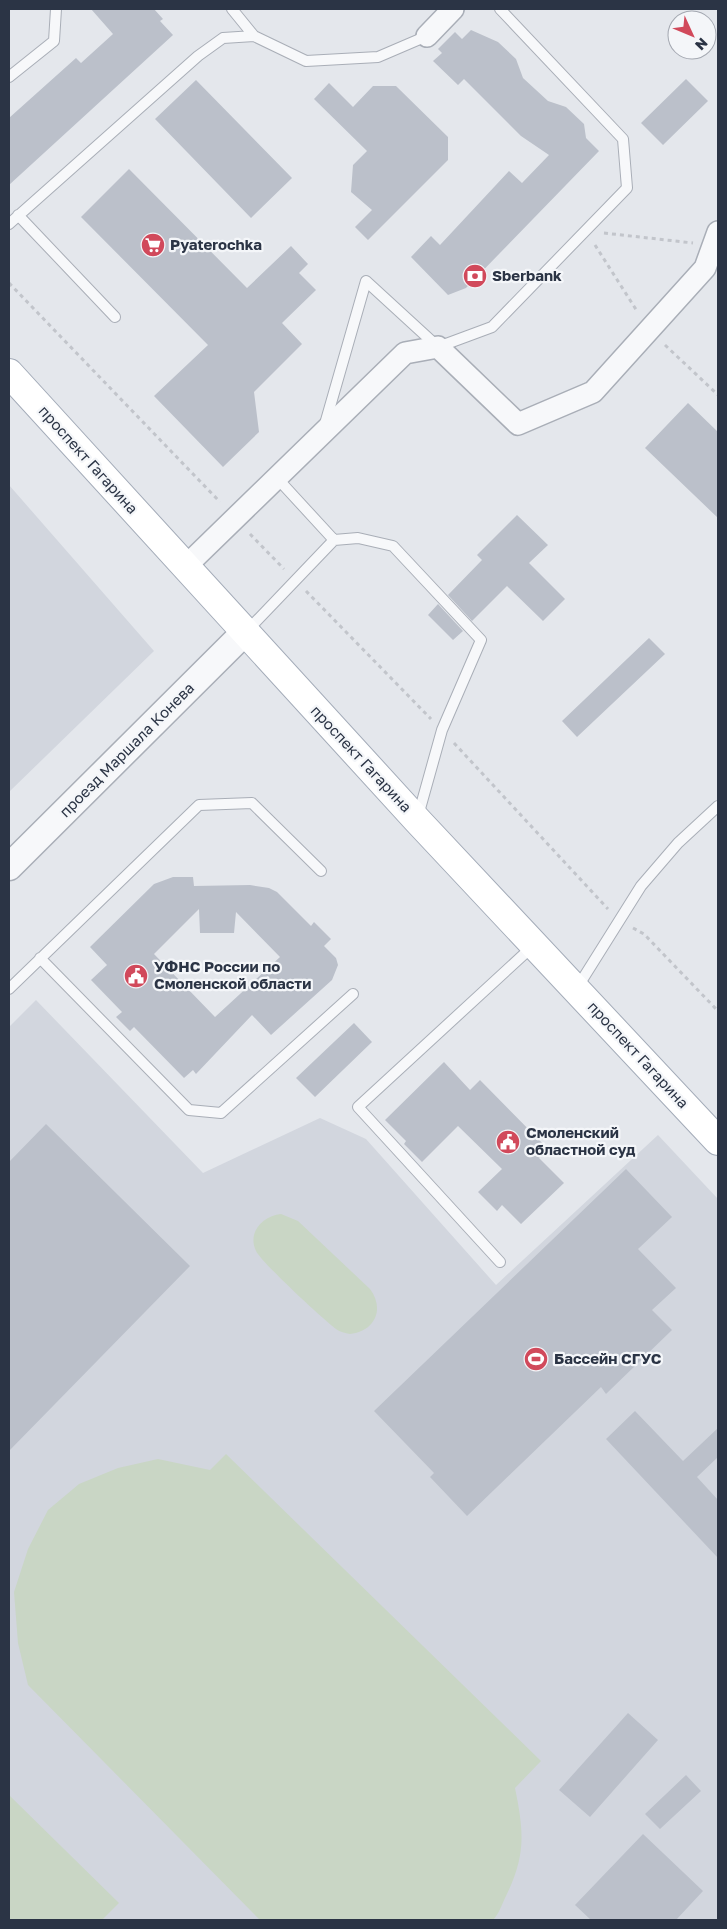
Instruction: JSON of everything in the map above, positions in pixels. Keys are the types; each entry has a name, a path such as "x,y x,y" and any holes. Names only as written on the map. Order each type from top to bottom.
{"main road":[{"name":"проспект Гагарина","path":"9,373 417,820 718,1141"}],"street":[{"path":"427,36 453,9"},
{"path":"186,567 405,352 438,347 518,424 593,392 705,268 716,238"},
{"name":"проезд Маршала Конева","path":"9,867 245,632"}],"lane":[{"path":"9,77 54,41 56,9"},
{"path":"232,9 254,36 306,61 378,57 427,36"},
{"path":"323,432 366,281 438,347 492,327 627,188 623,139 500,9"},
{"path":"9,224 198,56 223,38 254,36"},
{"path":"18,215 115,318"},
{"path":"276,478 334,540"},
{"path":"245,632 334,540 358,538 393,546 481,640 442,730 417,820"},
{"path":"9,989 199,805 252,803 321,870"},
{"path":"576,988 641,886 678,843 718,806"},
{"path":"500,1262 358,1107 534,944"},
{"path":"40,958 190,1110 220,1113 353,994"}],"path":[{"path":"585,231 716,238"},
{"path":"585,231 649,330 718,395"},
{"path":"9,283 295,581 442,730 619,920 644,934 718,1011"}],"shaded area":[{"path":"9,485 154,651 9,792"},
{"path":"36,1000 203,1173 320,1118 366,1139 496,1285 658,1135 718,1199 718,1920 9,1920 9,1027"}],"green space":[{"path":"281,1214 298,1221 370,1289 377,1304 377,1311 375,1318 366,1329 350,1334 336,1329 293,1291 260,1257 254,1244 255,1231 268,1218"},
{"path":"226,1454 541,1761 515,1788 521,1831 520,1855 512,1881 499,1912 493,1920 260,1920 28,1685 18,1643 14,1592 28,1549 48,1510 79,1484 118,1468 158,1459 210,1470"},
{"path":"9,1795 119,1903 102,1920 9,1920"}],"building":[{"path":"91,9 154,9 163,19 160,21 173,35 9,185 9,118 76,58 81,63 113,34"},
{"path":"471,30 498,42 516,59 523,78 548,101 566,107 584,124 586,138 599,151 466,288 448,295 411,257 431,236 440,245 509,171 522,183 549,155 521,136 464,79 458,85 433,61 442,53 438,49 455,32 462,39"},
{"path":"686,79 708,101 663,145 641,123"},
{"path":"196,80 292,178 251,218 155,119"},
{"path":"329,83 353,107 373,86 396,86 448,137 448,160 368,240 355,227 372,210 351,192 353,165 367,151 314,99"},
{"path":"129,169 247,288 291,246 308,264 299,273 316,290 282,323 302,344 254,392 259,432 223,467 154,396 208,345 81,217"},
{"path":"688,403 718,432 718,518 645,448"},
{"path":"517,515 548,545 529,563 565,599 543,621 507,586 472,621 448,595 482,560 477,555"},
{"path":"438,604 463,631 453,640 428,615"},
{"path":"649,638 665,654 577,737 562,721"},
{"name":"УФНС России по Смоленской области","path":"173,877 193,877 194,886 250,885 269,888 277,892 311,926 314,922 331,939 324,946 336,958 338,965 332,980 271,1035 252,1015 196,1074 193,1070 184,1078 134,1027 130,1031 116,1017 122,1012 91,980 107,965 90,947 154,884","holes":["199,909 200,933 234,933 236,912 280,957 215,1017 154,954"]},
{"path":"354,1023 372,1042 315,1097 296,1078"},
{"name":"Смоленский областной суд","path":"444,1062 470,1090 480,1080 548,1149 539,1158 564,1183 521,1224 502,1205 497,1211 478,1192 502,1169 458,1126 422,1162 404,1144 406,1141 385,1120"},
{"path":"46,1124 190,1266 9,1451 9,1162"},
{"name":"Бассейн СГУС","path":"626,1169 672,1217 638,1249 676,1288 652,1310 672,1330 606,1394 601,1387 467,1516 430,1477 434,1473 374,1411"},
{"path":"635,1411 683,1461 718,1428 718,1457 697,1477 718,1500 718,1558 606,1439"},
{"path":"628,1713 658,1740 590,1817 559,1790"},
{"path":"686,1775 701,1791 660,1829 645,1814"},
{"path":"643,1834 703,1891 676,1920 591,1920 575,1905"}],"place":[{"name":"Pyaterochka","path":"153,245"},
{"name":"Sberbank","path":"475,276"},
{"name":"УФНС России по Смоленской области","path":"136,976"},
{"name":"Смоленский областной суд","path":"508,1142"},
{"name":"Бассейн СГУС","path":"536,1359"}]}
